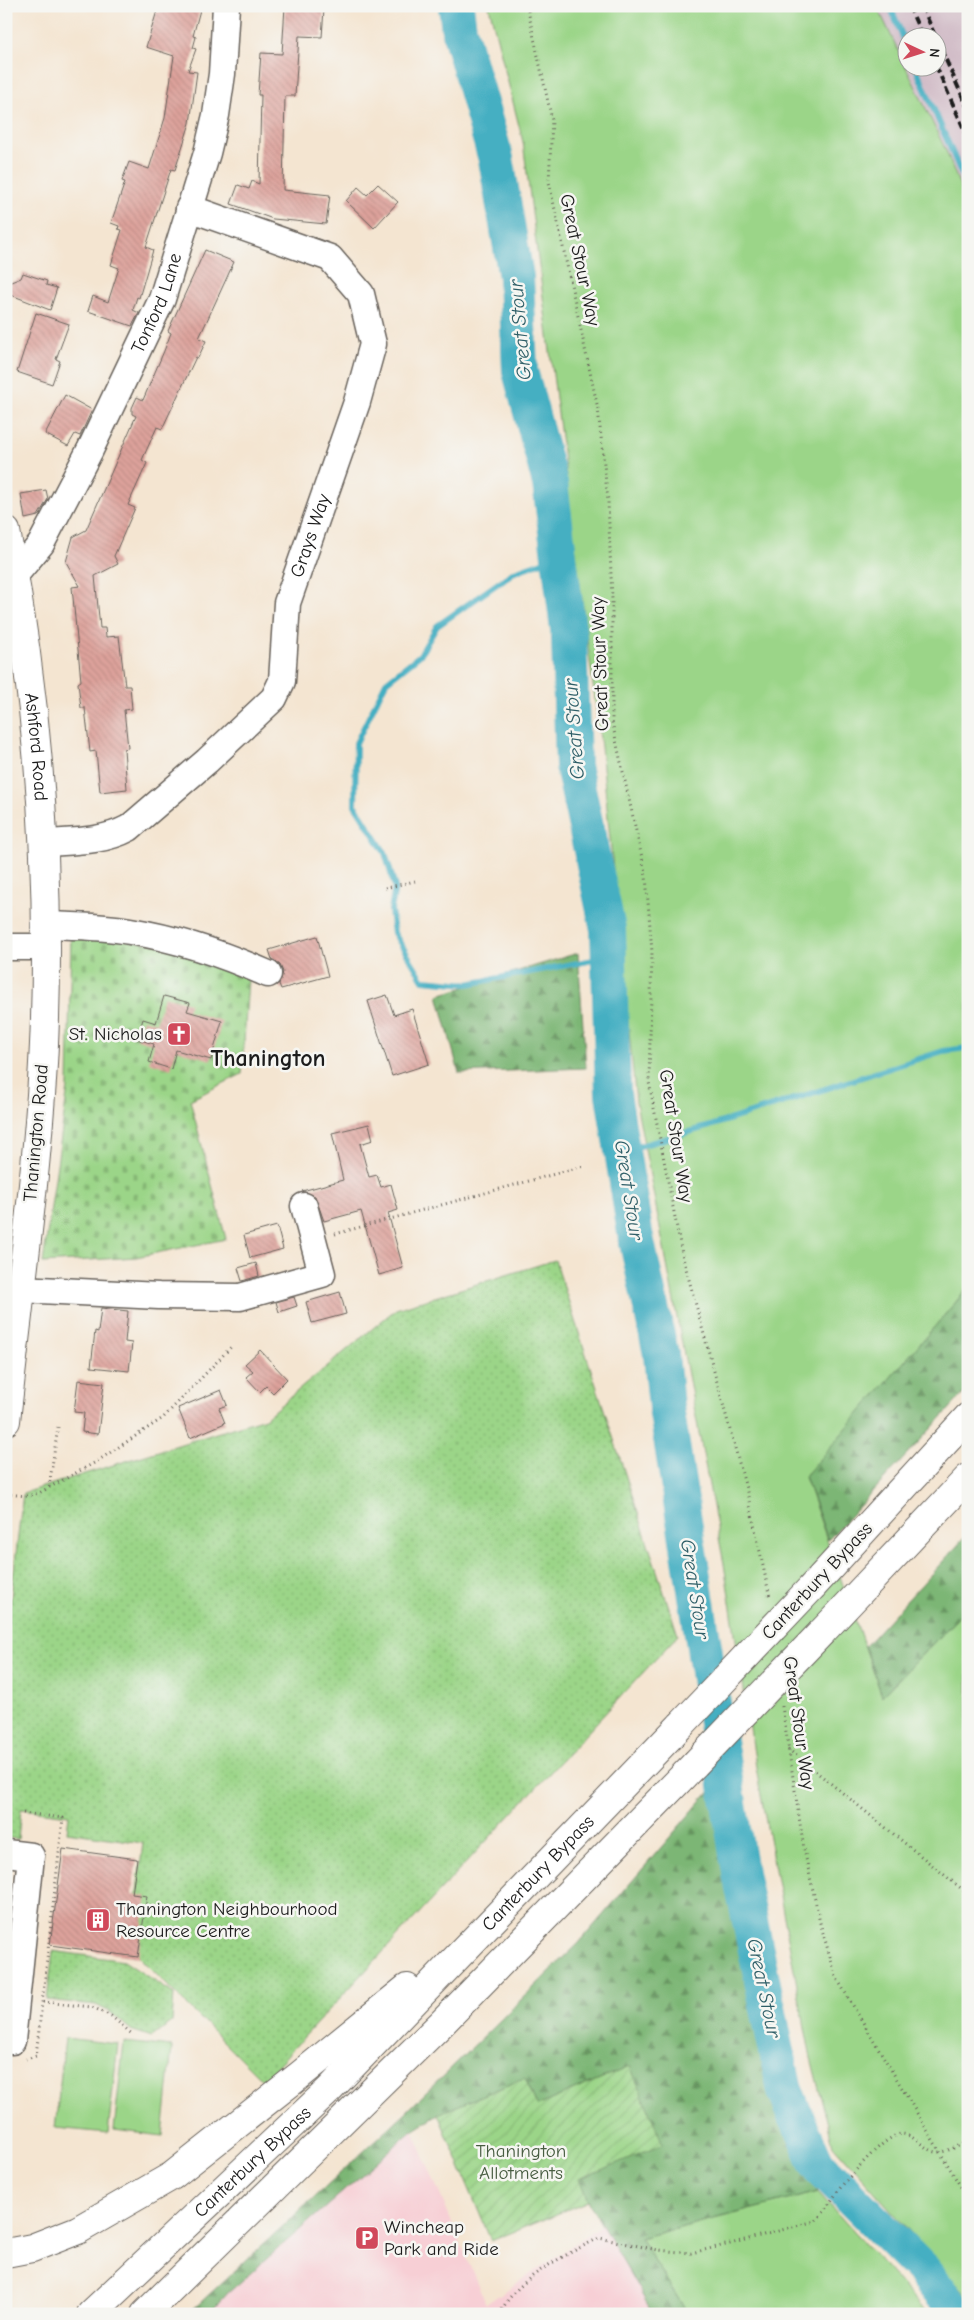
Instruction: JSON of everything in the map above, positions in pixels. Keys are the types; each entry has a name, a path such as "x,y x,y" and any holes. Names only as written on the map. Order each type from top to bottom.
{"highway":[{"name":"Ashford Road","path":"6,531 15,575 38,744 45,844"},
{"name":"Thanington Road","path":"6,1421 39,1122 45,1018 45,844"},
{"name":"Canterbury Bypass","path":"91,2314 329,2090 813,1586 968,1417"},
{"name":"Canterbury Bypass","path":"145,2314 442,2023 695,1764 968,1478"},
{"path":"6,2253 32,2248 78,2230 172,2176 300,2075 510,1903"}],"street":[{"name":"Tonford Lane","path":"15,575 41,544 114,400 162,299 207,153 216,115 222,74 226,6"},
{"name":"Grays Way","path":"45,844 107,838 129,828 207,762 274,698 282,681 287,603 357,402 373,344 361,294 330,258 189,208"},
{"path":"6,948 46,936 129,930 168,938 223,954 268,974"},
{"path":"20,1288 159,1296 240,1296 322,1274 304,1206"},
{"path":"6,1853 31,1856 12,2041"}],"path":[{"name":"Great Stour Way","path":"527,6 552,120 549,182 598,409 608,501 612,722 646,876 652,952 649,1082 682,1254 747,1492 770,1599"},
{"path":"385,888 415,880"},
{"path":"313,1240 584,1166"},
{"path":"6,1494 26,1496 49,1488 96,1462 163,1418 232,1347"},
{"path":"49,1488 58,1426"},
{"name":"Great Stour Way","path":"782,1702 787,1749 804,1850 820,1923 836,1977 938,2152 968,2199"},
{"path":"787,1749 968,1894"},
{"path":"43,2002 92,2007 111,2016 132,2034"},
{"path":"500,2314 504,2304 529,2279 599,2238 658,2250 690,2253 793,2227 815,2220 824,2212 845,2182 884,2142 899,2134 909,2135 931,2151 938,2152 968,2142"}],"shaded area":[{"path":"877,6 968,6 968,207 947,153 912,78 946,78 946,28 896,28 896,46"},
{"name":"Wincheap Park and Ride","path":"413,2130 486,2304 602,2225 653,2314 209,2314 228,2293"}],"green space":[{"path":"489,6 877,6 896,46 896,78 911,78 947,153 968,207 968,1288 805,1477 882,1696 968,1607 968,2297 833,2145 810,2054 759,1785 724,1564 636,1102 601,747 523,142"},
{"path":"71,933 169,946 248,979 242,1074 190,1100 226,1239 136,1257 43,1263 68,1087"},
{"path":"578,953 586,1068 459,1073 438,995"},
{"path":"555,1260 678,1635 263,2081 130,1948 143,1843 67,1832 69,1815 21,1809 18,1839 6,1838 6,1640 23,1493 265,1418 396,1309"},
{"path":"968,1288 968,1389 828,1540 805,1476"},
{"path":"968,1534 968,1607 882,1696 865,1646"},
{"path":"712,1788 773,2107 818,2192 640,2238 688,2314 653,2314 588,2201 579,2179 630,2066 537,2106 525,2078 438,2114 413,2130 228,2293 209,2314 188,2314 405,2113 579,1943"},
{"path":"53,1951 124,1961 174,1994 172,2022 152,2037 131,2030 110,2012 96,2005 47,2000"},
{"path":"65,2038 118,2044 108,2133 55,2128"},
{"path":"124,2042 172,2047 163,2136 114,2130"},
{"name":"Thanington Allotments","path":"630,2066 663,2144 579,2179 588,2201 491,2241 438,2114 525,2078 537,2106"},
{"path":"818,2192 928,2314 688,2314 640,2238"}],"building":[{"path":"163,6 201,6 193,36 196,37 193,48 196,49 188,71 197,72 190,123 175,170 171,169 146,247 153,250 139,298 137,297 133,310 139,313 132,326 88,311 93,296 108,302 119,268 111,265 122,230 118,229 119,226 111,223 125,182 122,181 129,162 149,169 165,118 174,56 146,47 157,11 162,12"},
{"path":"285,6 322,6 322,9 324,9 322,37 299,36 295,96 285,96 283,190 330,195 326,224 273,219 231,204 238,185 249,189 252,181 259,184 261,95 258,95 261,53 282,54"},
{"path":"378,184 398,202 374,228 346,201 358,187 367,195"},
{"path":"205,250 234,262 199,338 206,341 198,358 196,357 162,429 157,427 142,460 147,463 128,505 135,508 114,556 118,564 95,576 100,628 105,628 106,637 119,636 125,686 130,686 132,709 124,710 128,748 124,749 127,789 100,792 96,751 90,752 85,708 81,708 78,683 81,681 72,587 80,586 66,562 73,537 86,530 136,416 132,414 132,408 137,397 143,400 171,333 168,331"},
{"path":"23,273 47,281 46,285 57,288 50,310 6,293 6,284 21,278"},
{"path":"36,313 69,324 56,359 60,361 52,384 17,372"},
{"path":"65,395 92,410 80,436 75,434 68,446 45,434"},
{"path":"46,490 48,499 38,516 25,519 21,494"},
{"path":"317,936 328,976 281,989 279,984 283,972 280,965 272,959 269,950"},
{"path":"387,995 394,1015 412,1009 429,1064 392,1076 368,1001"},
{"name":"St. Nicholas","path":"164,996 190,1003 187,1011 222,1021 211,1060 176,1050 171,1069 149,1062 154,1044 137,1039 143,1019 156,1023"},
{"path":"369,1124 373,1140 360,1144 369,1177 377,1175 381,1187 391,1184 398,1210 388,1213 403,1268 379,1275 361,1211 324,1221 315,1196 302,1191 343,1180 332,1133"},
{"path":"277,1226 283,1249 250,1258 244,1235"},
{"path":"256,1263 259,1276 242,1281 238,1268"},
{"path":"340,1292 346,1314 312,1323 306,1302"},
{"path":"294,1297 297,1306 279,1312 276,1302"},
{"path":"101,1308 128,1311 125,1342 132,1343 129,1371 91,1367 95,1331 98,1332"},
{"path":"260,1350 287,1379 273,1393 266,1386 260,1392 246,1377 253,1371 245,1364"},
{"path":"78,1380 104,1383 98,1434 82,1432 84,1413 74,1412"},
{"path":"221,1390 227,1405 219,1408 225,1423 190,1438 178,1408"},
{"name":"Thanington Neighbourhood Resource Centre","path":"63,1849 137,1859 132,1894 147,1896 138,1957 50,1945"}],"waterway":[{"name":"Great Stour","path":"456,6 459,30 496,159 516,277 520,371 550,483 569,637 573,766 608,929 613,1094 635,1233 661,1354 666,1407 740,1873 785,2091 817,2164 923,2270 958,2314"},
{"path":"890,6 899,28"},
{"path":"962,6 968,18"},
{"path":"920,78 968,189"},
{"path":"559,556 514,572 437,626 420,655 386,682 356,743 355,805 385,853 395,887 391,910 394,933 423,980 468,984 609,957"},
{"path":"622,1151 710,1126 943,1051 968,1048"}],"railway":[{"path":"909,6 919,28"},
{"path":"922,6 932,28"},
{"path":"946,60 968,109"},
{"path":"941,78 968,138"}],"place":[{"name":"St. Nicholas","path":"179,1034"},
{"name":"Thanington Neighbourhood Resource Centre","path":"98,1920"},
{"name":"Wincheap Park and Ride","path":"367,2238"}],"district":[{"name":"Thanington","path":"268,1058"}]}
